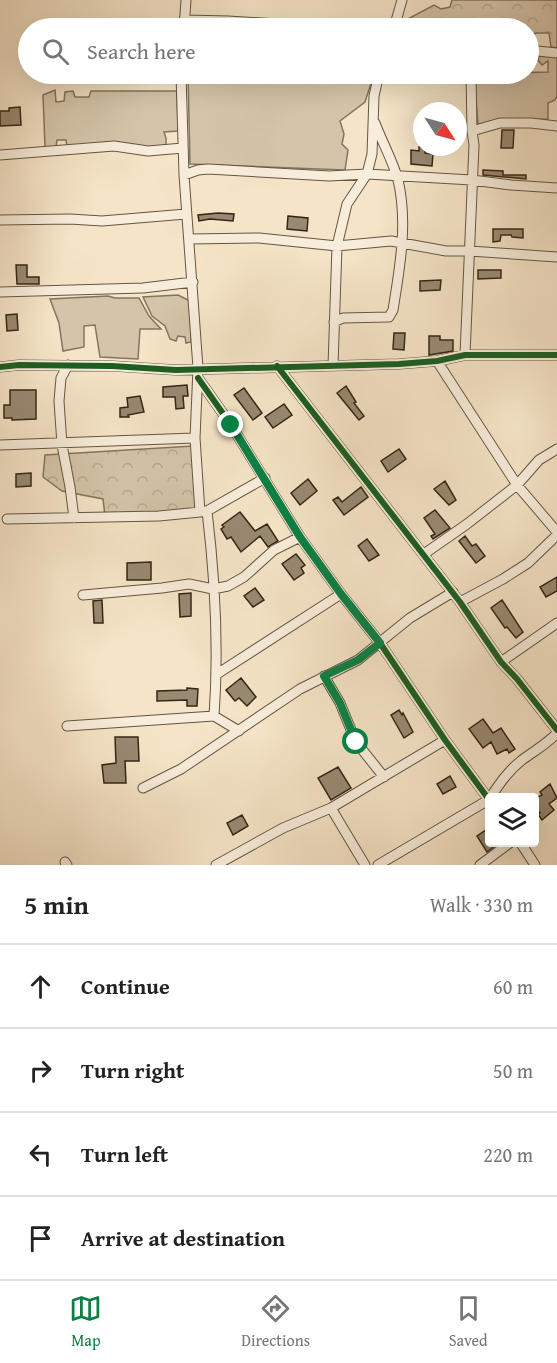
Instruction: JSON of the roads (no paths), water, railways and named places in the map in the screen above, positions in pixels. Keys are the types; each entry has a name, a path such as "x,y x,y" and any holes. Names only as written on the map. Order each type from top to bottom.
{"street":[{"path":"184,18 186,0"},
{"path":"397,18 402,0"},
{"path":"539,51 557,53"},
{"path":"181,84 186,214 190,239 198,373 195,438 214,572 217,674 214,716"},
{"path":"333,366 337,246 347,204 367,174 372,154 374,96 377,84"},
{"path":"465,355 474,145 471,84"},
{"path":"334,322 343,318 389,317 392,314 402,243 403,212 397,177 374,119"},
{"path":"472,131 501,123 557,126"},
{"path":"0,154 114,146 148,151 183,148"},
{"path":"184,175 208,169 329,176 367,174 557,188"},
{"path":"0,220 102,221 186,214"},
{"path":"190,239 259,238 337,246 378,242 402,243 429,249 557,258"},
{"path":"0,292 143,288 192,282"},
{"path":"0,367 19,365 112,366 198,373 277,366 437,361 465,355 557,355"},
{"path":"437,361 517,484 557,534 528,563 460,602"},
{"path":"68,365 59,388 62,445 74,518"},
{"path":"277,366 424,554 501,662 517,679 557,732 553,743 521,760 505,775 493,793"},
{"path":"198,373 300,537 380,643 445,740 485,794"},
{"path":"0,446 195,438"},
{"path":"424,554 467,524 517,484 539,460 557,449"},
{"path":"7,519 159,516 204,511 265,478"},
{"path":"83,595 189,584 213,589 237,582 274,550 300,537"},
{"path":"143,788 181,769 300,689 358,660 410,618 453,592"},
{"path":"217,674 341,594"},
{"path":"501,662 557,623"},
{"path":"324,676 340,703 356,742 384,777"},
{"path":"66,726 214,716 239,731"},
{"path":"218,865 283,828 331,808 445,740"},
{"path":"378,865 485,801"},
{"path":"331,808 365,865"},
{"path":"480,865 505,847"},
{"path":"523,847 535,865"}]}
